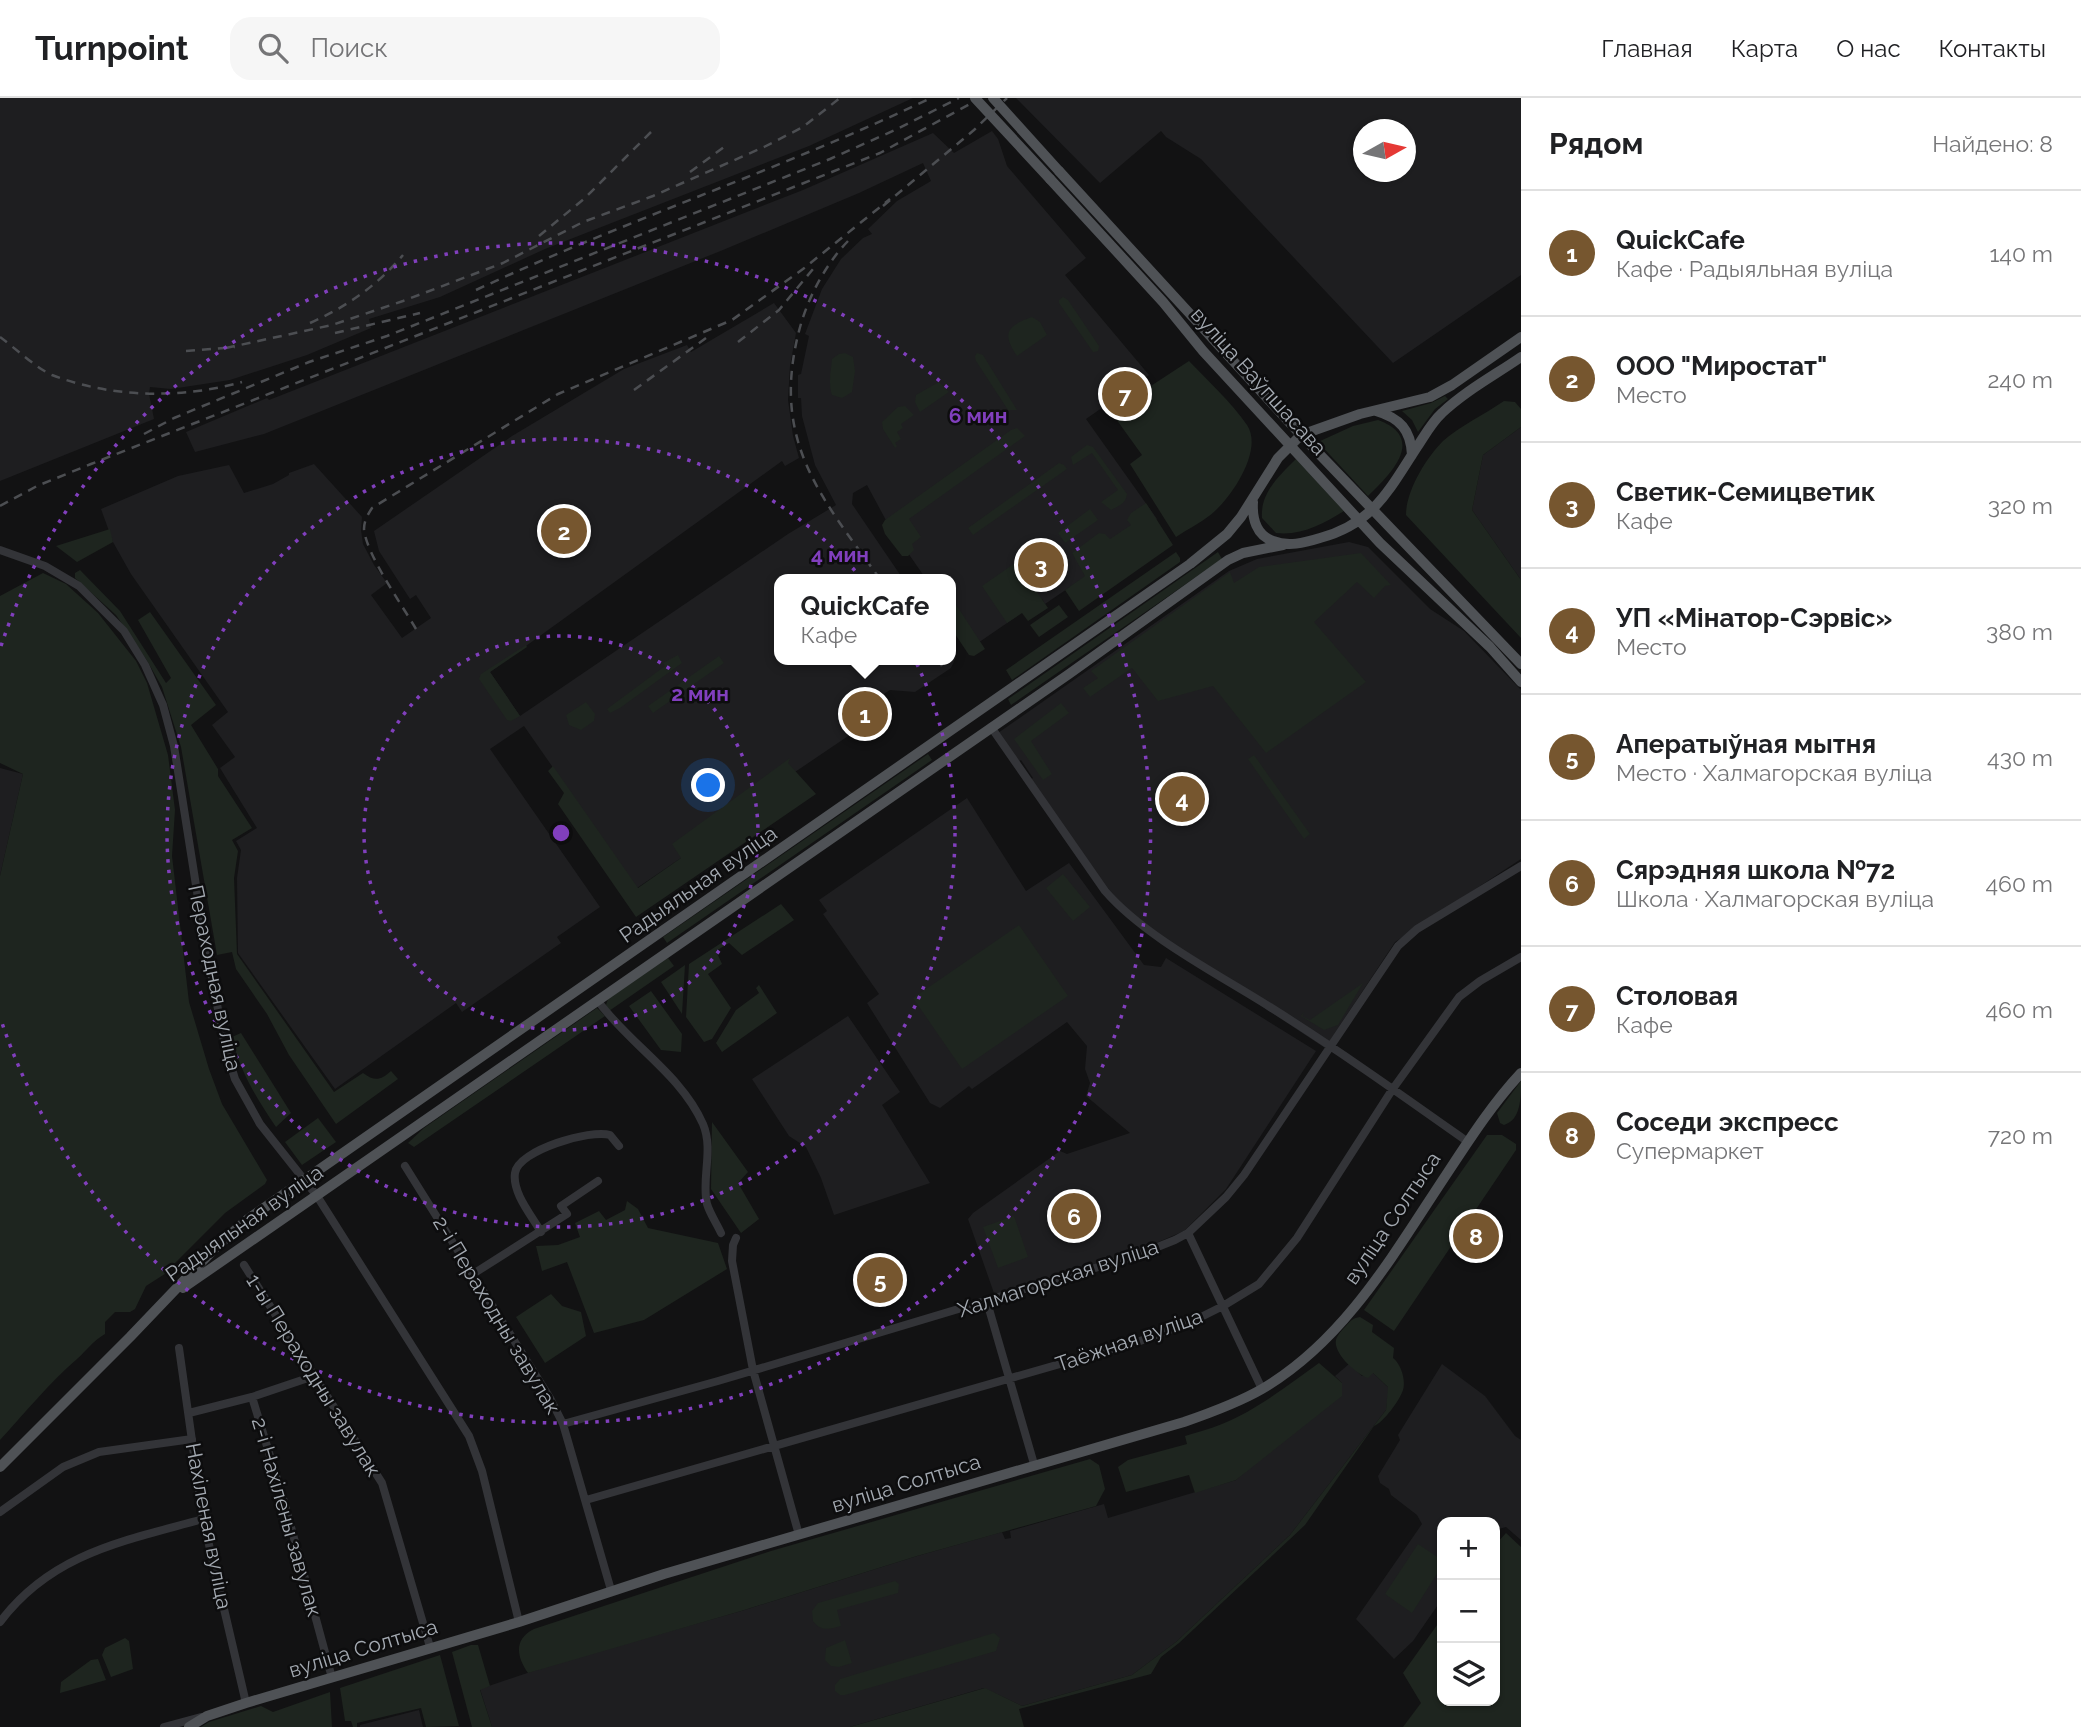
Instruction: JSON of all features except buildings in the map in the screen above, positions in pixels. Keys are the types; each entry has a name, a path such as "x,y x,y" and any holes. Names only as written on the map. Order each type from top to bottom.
{"main road":[{"name":"вуліца Ваўпшасава","path":"975,98 1361,521 1417,579 1490,646 1521,682"},
{"name":"вуліца Ваўпшасава","path":"993,98 1301,435 1521,664"},
{"path":"1301,435 1375,410 1430,397 1521,337"},
{"path":"1412,455 1441,414 1521,357"},
{"path":"1375,410 1395,418 1402,424 1409,433 1412,455"},
{"name":"Радыяльная вуліца","path":"0,1467 217,1245 248,1219 1190,565 1227,534 1278,458 1301,435"},
{"name":"Радыяльная вуліца","path":"165,1301 1228,560 1243,553 1329,536 1361,521 1385,497 1412,455"},
{"path":"1253,499 1252,513 1258,531 1268,540 1283,545"},
{"path":"489,1052 501,1068"},
{"name":"вуліца Солтыса","path":"207,1716 519,1622 611,1590 1184,1422 1223,1408 1262,1389 1299,1363 1354,1308 1468,1142 1521,1073"},
{"path":"189,1727 207,1716"}],"street":[{"name":"Пераходная вуліца","path":"0,550 45,566 79,586 124,631 156,685 174,746 198,898 228,1059 252,1110 273,1142 317,1196 469,1436 482,1471 519,1622"},
{"path":"991,727 1105,891 1121,908 1167,941 1330,1046 1468,1142"},
{"name":"Халмагорская вуліца","path":"563,1424 988,1302 1135,1256 1188,1233 1226,1197 1244,1175 1386,962 1406,937 1521,866"},
{"name":"Таёжная вуліца","path":"586,1500 1140,1340 1191,1322 1223,1306 1259,1284 1297,1238 1392,1090 1459,998 1480,981 1521,957"},
{"path":"598,1001 608,1015 651,1055 690,1102 702,1123 708,1145 707,1203 721,1233"},
{"path":"541,1232 515,1182 514,1172 523,1158 591,1134 610,1135 619,1146"},
{"name":"2-і Пераходны завулак","path":"405,1166 550,1398 563,1424 611,1590"},
{"path":"473,1274 567,1214 561,1206 598,1181"},
{"path":"1188,1233 1262,1389"},
{"path":"736,1238 732,1261 753,1370 799,1535"},
{"name":"1-ы Пераходны завулак","path":"244,1265 382,1483 430,1647"},
{"path":"988,1302 1034,1464"},
{"name":"Нахіленая вуліца","path":"179,1348 203,1519 246,1703"},
{"path":"189,1413 252,1397 314,1376"},
{"name":"2-і Нахілены завулак","path":"252,1397 285,1505 332,1678"},
{"path":"0,1512 63,1467 99,1452 192,1439"},
{"path":"0,1622 29,1589 49,1573 116,1544 203,1519"},
{"name":"вуліца Солтыса","path":"163,1727 207,1716"}],"shaded area":[{"path":"0,98 913,98 809,146 545,249 440,297 369,319 371,328 307,355 230,380 171,389 150,387 154,419 0,481"},
{"path":"1016,98 1521,98 1521,275 1393,363 1201,159 1161,131 1100,183"},
{"path":"992,131 998,139 1007,166 1086,258 1065,275 1149,375 1086,419 1157,519 1083,572 1086,576 1045,604 1042,599 972,647 956,623 956,574 923,574 888,524 867,485 853,493 852,504 900,574 774,574 774,665 952,665 951,668 915,692 890,690 855,713 863,726 795,772 637,888 524,726 490,749 600,907 557,937 561,943 462,1012 456,1003 335,1089 238,953 237,878 241,850 236,841 257,828 220,768 235,757 212,725 228,712 131,574 113,542 101,509 178,476 229,465 244,493 273,484 289,473 314,464 362,517 363,544 387,583 371,595 402,638 431,618 416,595 410,599 379,551 374,531 512,436 624,369 687,345 691,352 774,303 796,333 788,400 799,458 785,466 782,461 490,672 520,716 788,534 836,505 815,465 802,416 801,398 798,398 798,375 801,374 809,336 805,334 822,289 841,259 863,238 872,234 868,229 897,201 931,181 923,163 723,250 264,434 195,452 186,432 803,190 933,133 954,153"},
{"path":"1063,297 1068,300 1099,346 1098,351 1093,352 1059,303"},
{"path":"1032,317 1040,322 1047,335 1017,356 1009,342 1009,332 1012,327"},
{"path":"845,353 853,357 855,371 852,392 842,398 832,395 830,377 832,359"},
{"path":"977,353 983,355 1017,410 1008,410 976,361"},
{"path":"1189,361 1247,425 1251,446 1244,470 1231,493 1207,518 1176,537 1130,464 1142,455 1111,412"},
{"path":"939,382 949,392 920,412 915,402 916,395"},
{"path":"1445,396 1448,399 1435,409 1418,432 1412,420 1402,411 1431,403"},
{"path":"1504,401 1515,402 1521,409 1521,427 1483,455 1472,510 1521,580 1521,638 1406,515 1413,486 1443,441"},
{"path":"905,406 914,415 901,424 903,428 897,432 901,439 895,443 895,448 883,429 882,422 898,407"},
{"path":"1378,420 1393,428 1400,436 1402,446 1394,467 1368,496 1318,442 1353,426"},
{"path":"1521,427 1521,580 1472,510 1483,455"},
{"path":"1017,428 1025,436 909,519 921,537 912,544 914,550 908,556 902,556 885,534 882,525 885,520"},
{"path":"1087,445 1093,447 1127,494 1119,506 1111,510 1101,502 1118,490 1092,453 1073,465 1071,457"},
{"path":"1296,459 1344,511 1303,531 1276,533 1262,518 1264,501 1272,486"},
{"path":"1059,463 1067,469 973,535 968,528"},
{"path":"1146,503 1173,545 1079,611 1065,590 1085,576 1072,553 1099,533 1110,539 1131,525 1127,520 1131,513"},
{"path":"1090,509 1098,520 1065,543 1058,533"},
{"path":"110,529 113,542 77,562 56,546"},
{"path":"1349,542 1368,547 1430,609 1464,631 1521,690 1521,859 1395,942 1325,1048 1195,962 1112,898 1028,782 1033,778 1021,760 1016,763 998,733 1229,571 1257,559"},
{"path":"1176,552 1180,562 1012,680 1006,670"},
{"path":"1218,552 1222,559 1011,705 1008,699"},
{"path":"1361,553 1391,585 1385,586 1374,598 1357,582 1314,622 1366,682 1266,753 1213,686 1158,701 1132,668 1090,697 1083,688 1098,678 1091,671 1230,572 1234,583 1259,567"},
{"path":"1021,559 1041,588 1037,592 1048,608 1028,621 1022,613 1007,623 982,586"},
{"path":"80,570 120,611 166,683 171,678 138,620 150,612 216,705 191,725 218,769 218,776 252,828 232,840 238,851 234,878 237,954 334,1092 363,1073 378,1079 391,1071 398,1079 336,1124 236,969 232,952 217,955 181,747 162,687 116,615 75,578 75,573"},
{"path":"43,573 66,584 98,613 136,661 147,683 168,755 175,810 172,856 189,1002 222,1104 267,1180 225,1213 171,1270 146,1286 135,1309 130,1312 115,1312 105,1322 105,1334 57,1378 0,1440 0,876 23,774 0,763 0,596"},
{"path":"956,605 985,649 974,656 969,655 956,636"},
{"path":"1059,605 1068,617 1039,637 1030,625"},
{"path":"526,645 527,647 490,672 520,716 511,721 507,720 479,679 481,674"},
{"path":"678,655 682,663 610,713 607,709 665,666 663,663"},
{"path":"719,656 724,663 653,713 648,706"},
{"path":"586,702 595,714 594,721 581,730 569,725 566,715"},
{"path":"1061,703 1069,713 1031,741 1052,774 1043,780 1014,739"},
{"path":"928,754 932,760 667,943 663,937"},
{"path":"1254,755 1310,834 1304,839 1248,759"},
{"path":"790,758 788,763 816,794 636,917 558,804 564,793 548,771 553,766 638,888 681,858 672,844"},
{"path":"0,768 23,774 0,876"},
{"path":"967,798 1026,891 1069,863 1144,965 1161,967 1166,958 1316,1051 1226,1189 1184,1231 1135,1252 995,1296 968,1219 1060,1151 1067,1154 1130,1133 1086,1096 1090,1083 1085,1069 1087,1046 1067,1022 972,1089 969,1086 940,1108 930,1103 867,1003 879,994 823,914 827,911 819,900"},
{"path":"1063,874 1090,907 1073,921 1046,888"},
{"path":"781,904 794,920 742,955 729,943 716,951 722,964 708,974 731,1008 712,1039 704,1042 686,1017 689,964"},
{"path":"1019,925 1068,996 962,1069 913,998"},
{"path":"668,958 674,966 609,1011 606,1005 608,999"},
{"path":"685,965 682,1014 661,982"},
{"path":"1363,983 1338,1025 1324,1030 1301,1016 1305,1011 1302,1016 1310,1020"},
{"path":"759,985 777,1013 722,1052 716,1043 736,1010 759,993 756,988"},
{"path":"651,991 682,1034 681,1052 661,1050 629,1006"},
{"path":"597,1008 605,1016 414,1147 408,1143 424,1128"},
{"path":"848,1016 900,1092 882,1105 930,1183 834,1215 806,1147 789,1136 752,1079"},
{"path":"241,1033 291,1113 276,1127 239,1061 232,1037"},
{"path":"1521,1081 1517,1113 1504,1125 1500,1123 1497,1113"},
{"path":"318,1118 336,1142 302,1165 285,1142"},
{"path":"712,1122 748,1172 738,1183 759,1219 741,1233 711,1189"},
{"path":"1487,1135 1502,1135 1516,1144 1516,1150 1394,1331 1364,1310"},
{"path":"627,1201 638,1209 648,1228 718,1243 727,1269 644,1320 594,1333 567,1262 542,1271 536,1246 558,1245 580,1237 575,1223 599,1211 606,1220 625,1210"},
{"path":"1014,1216 1028,1257 998,1268 983,1227"},
{"path":"551,1294 562,1306 581,1312 586,1336 545,1363 516,1317"},
{"path":"1360,1317 1373,1325 1372,1332 1394,1348 1393,1358 1400,1368 1404,1382 1398,1399 1386,1416 1374,1426 1305,1525 1161,1657 1151,1674 1019,1709 1024,1727 850,1727 985,1688 1022,1706 1132,1675 1176,1642 1290,1535 1386,1410 1388,1387 1373,1373 1368,1378 1352,1368 1336,1345 1342,1330 1352,1320"},
{"path":"1319,1363 1342,1383 1342,1396 1236,1480 1195,1493 1189,1475 1126,1492 1118,1467 1128,1460 1187,1444 1185,1436 1248,1412"},
{"path":"1349,1364 1362,1376 1372,1372 1389,1388 1386,1410 1290,1535 1176,1642 1132,1675 1022,1706 984,1688 850,1727 492,1727 480,1689 554,1664 1002,1532 1005,1539 1011,1538 1010,1531 1104,1504 1108,1518 1236,1480 1342,1383 1335,1376"},
{"path":"1442,1364 1485,1396 1515,1436 1521,1440 1521,1540 1506,1527 1500,1529 1500,1517 1437,1517 1437,1606 1413,1641 1394,1659 1356,1619 1422,1524 1417,1515 1380,1483 1378,1476 1400,1440 1398,1435"},
{"path":"1090,1459 1099,1465 1105,1489 1096,1506 917,1556 528,1673 521,1660 520,1643 534,1629 771,1551"},
{"path":"1506,1533 1521,1547 1521,1727 1403,1727 1421,1703 1403,1673 1437,1625 1437,1706 1500,1706 1500,1540"},
{"path":"1418,1544 1437,1557 1437,1574 1412,1613 1385,1594"},
{"path":"895,1581 899,1584 898,1593 837,1610 841,1626 822,1628 813,1621 812,1611 818,1603"},
{"path":"994,1633 1000,1638 996,1651 845,1695 835,1691 835,1685 840,1679"},
{"path":"125,1638 129,1641 133,1669 111,1677 102,1655 105,1648"},
{"path":"845,1640 852,1663 839,1667 831,1666 825,1660 826,1648"},
{"path":"478,1645 490,1686 480,1690 492,1727 472,1727 452,1652"},
{"path":"440,1655 459,1726 426,1727 421,1708 357,1723 357,1727 353,1727 351,1721 345,1721 340,1688"},
{"path":"98,1659 106,1680 60,1693 61,1682 91,1660"},
{"path":"330,1692 332,1727 201,1727 261,1706 273,1712"},
{"path":"419,1710 423,1727 360,1727 360,1725"}],"railway":[{"path":"226,348 332,325 503,263 583,222 653,196 764,147 803,127 840,98"},
{"path":"476,290 589,240 875,124 931,98"},
{"path":"144,434 174,418 309,362 387,336 830,159 959,98"},
{"path":"0,506 37,486 91,464 880,153 981,98"},
{"path":"883,206 974,130 1007,98"},
{"path":"539,236 585,198 654,129"},
{"path":"690,172 724,147"},
{"path":"416,629 378,565 366,539 365,523 372,508 558,394 732,320 803,269 890,199"},
{"path":"848,241 824,273 801,322 792,373 792,407 797,438 821,494 876,574"},
{"path":"310,323 360,295 403,255"},
{"path":"738,342 779,310 813,269"},
{"path":"335,333 420,313"},
{"path":"0,337 46,372 98,388 122,392 171,393 219,388 242,382"},
{"path":"634,390 706,338"},
{"path":"186,351 235,347"}],"place":[{"name":"Столовая","path":"1125,394"},
{"name":"ООО \"Миростат\"","path":"564,531"},
{"name":"Светик-Семицветик","path":"1041,565"},
{"name":"QuickCafe","path":"865,714"},
{"name":"УП «Мінатор-Сэрвіс»","path":"1182,799"},
{"name":"Сярэдняя школа №72","path":"1074,1216"},
{"name":"Соседи экспресс","path":"1476,1236"},
{"name":"Аператыўная мытня","path":"880,1280"}]}
